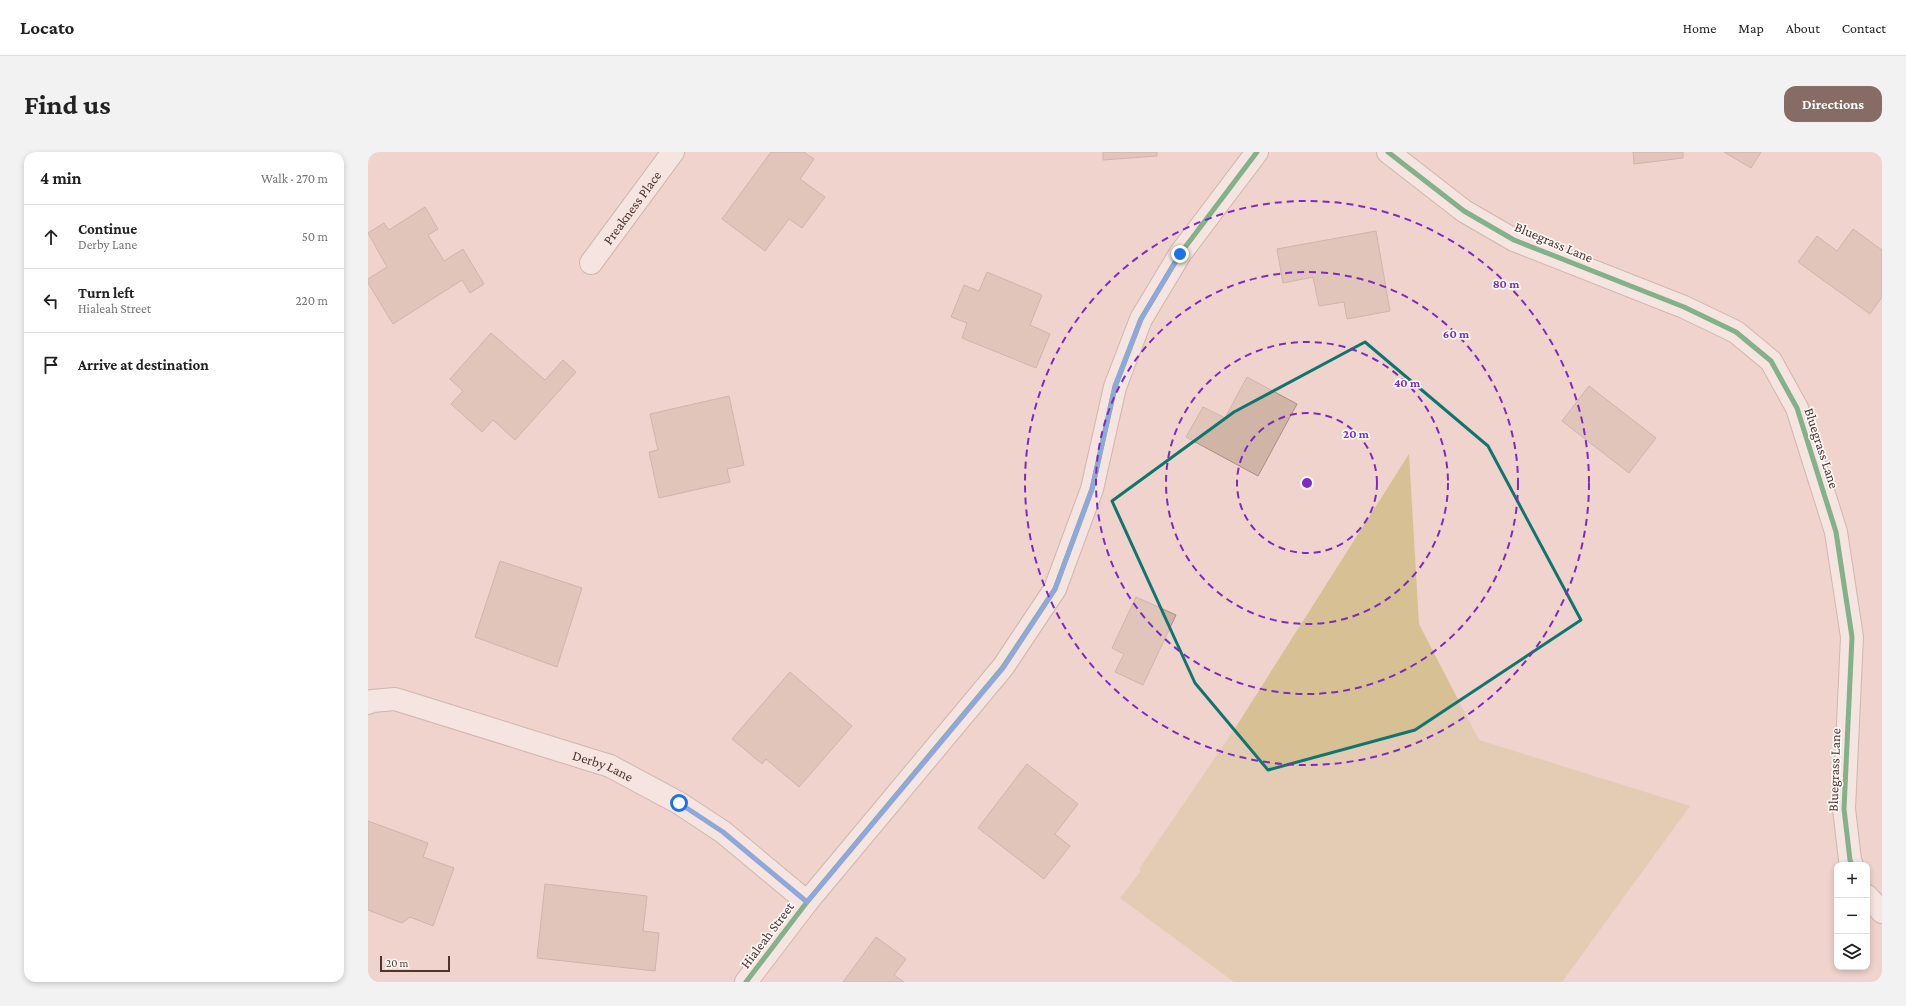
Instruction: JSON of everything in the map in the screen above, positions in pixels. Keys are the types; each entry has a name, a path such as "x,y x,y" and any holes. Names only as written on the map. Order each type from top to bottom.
{"street":[{"name":"Preakness Place","path":"591,263 673,152"},
{"name":"Hialeah Street","path":"746,982 807,902 1003,668 1055,589 1092,489 1115,386 1141,319 1180,254 1257,152"},
{"name":"Bluegrass Lane","path":"1388,152 1464,211 1514,240 1684,307 1736,332 1772,361 1797,408 1836,532 1852,637 1844,809 1851,862"},
{"name":"Derby Lane","path":"368,703 372,701 395,699 610,766 679,803 723,832 807,902"},
{"path":"1869,898 1882,912"}],"highlighted area":[{"path":"1365,342 1488,446 1581,620 1415,730 1268,770 1195,683 1112,501 1234,412"}],"shaded area":[{"path":"1409,454 1419,624 1479,740 1690,806 1562,982 1234,982 1120,898 1141,871 1139,869 1232,733"}],"building":[{"path":"771,152 804,152 814,159 800,179 825,197 802,228 789,219 765,251 722,219"},
{"path":"1103,152 1157,152 1157,156 1103,160"},
{"path":"1633,152 1683,152 1683,158 1634,164"},
{"path":"1724,152 1761,152 1751,168"},
{"path":"425,207 438,229 428,235 444,261 463,249 484,284 470,293 462,280 393,324 368,283 368,279 387,267 368,233 384,223 389,230"},
{"path":"1853,229 1882,250 1882,297 1870,314 1798,262 1817,236 1837,251"},
{"path":"1376,231 1390,311 1347,319 1344,302 1319,306 1313,277 1283,283 1277,249"},
{"path":"987,272 1042,295 1030,325 1050,334 1036,368 962,338 967,323 951,317 964,285 979,291"},
{"path":"491,333 545,380 563,360 576,372 515,440 493,420 482,432 451,404 463,391 450,379"},
{"path":"1247,377 1297,404 1258,476 1186,437 1203,407 1225,418"},
{"path":"1589,386 1656,438 1629,473 1562,421"},
{"path":"729,396 744,465 727,469 730,482 659,498 649,452 658,450 650,414"},
{"path":"500,561 582,588 557,667 475,637"},
{"path":"1136,597 1176,615 1143,685 1115,672 1124,654 1112,648"},
{"path":"790,672 852,726 799,787 766,759 762,764 732,739"},
{"path":"1027,764 1078,804 1055,834 1070,846 1044,879 978,828"},
{"path":"368,821 428,843 423,857 454,868 433,926 410,917 402,923 368,910"},
{"path":"545,884 647,896 643,931 659,933 655,971 537,958"},
{"path":"876,937 906,959 894,975 904,982 843,982"}],"cycle path":[{"path":"746,982 807,902 1003,667 1055,589 1092,489 1115,387 1141,319 1180,254 1257,152"},
{"path":"1388,152 1464,211 1514,240 1684,307 1736,332 1771,361 1797,408 1836,532 1852,637 1844,809 1851,862"}],"route":[{"path":"679,803 723,832 807,902 1003,668 1055,589 1092,489 1115,386 1141,319 1180,254"}]}
